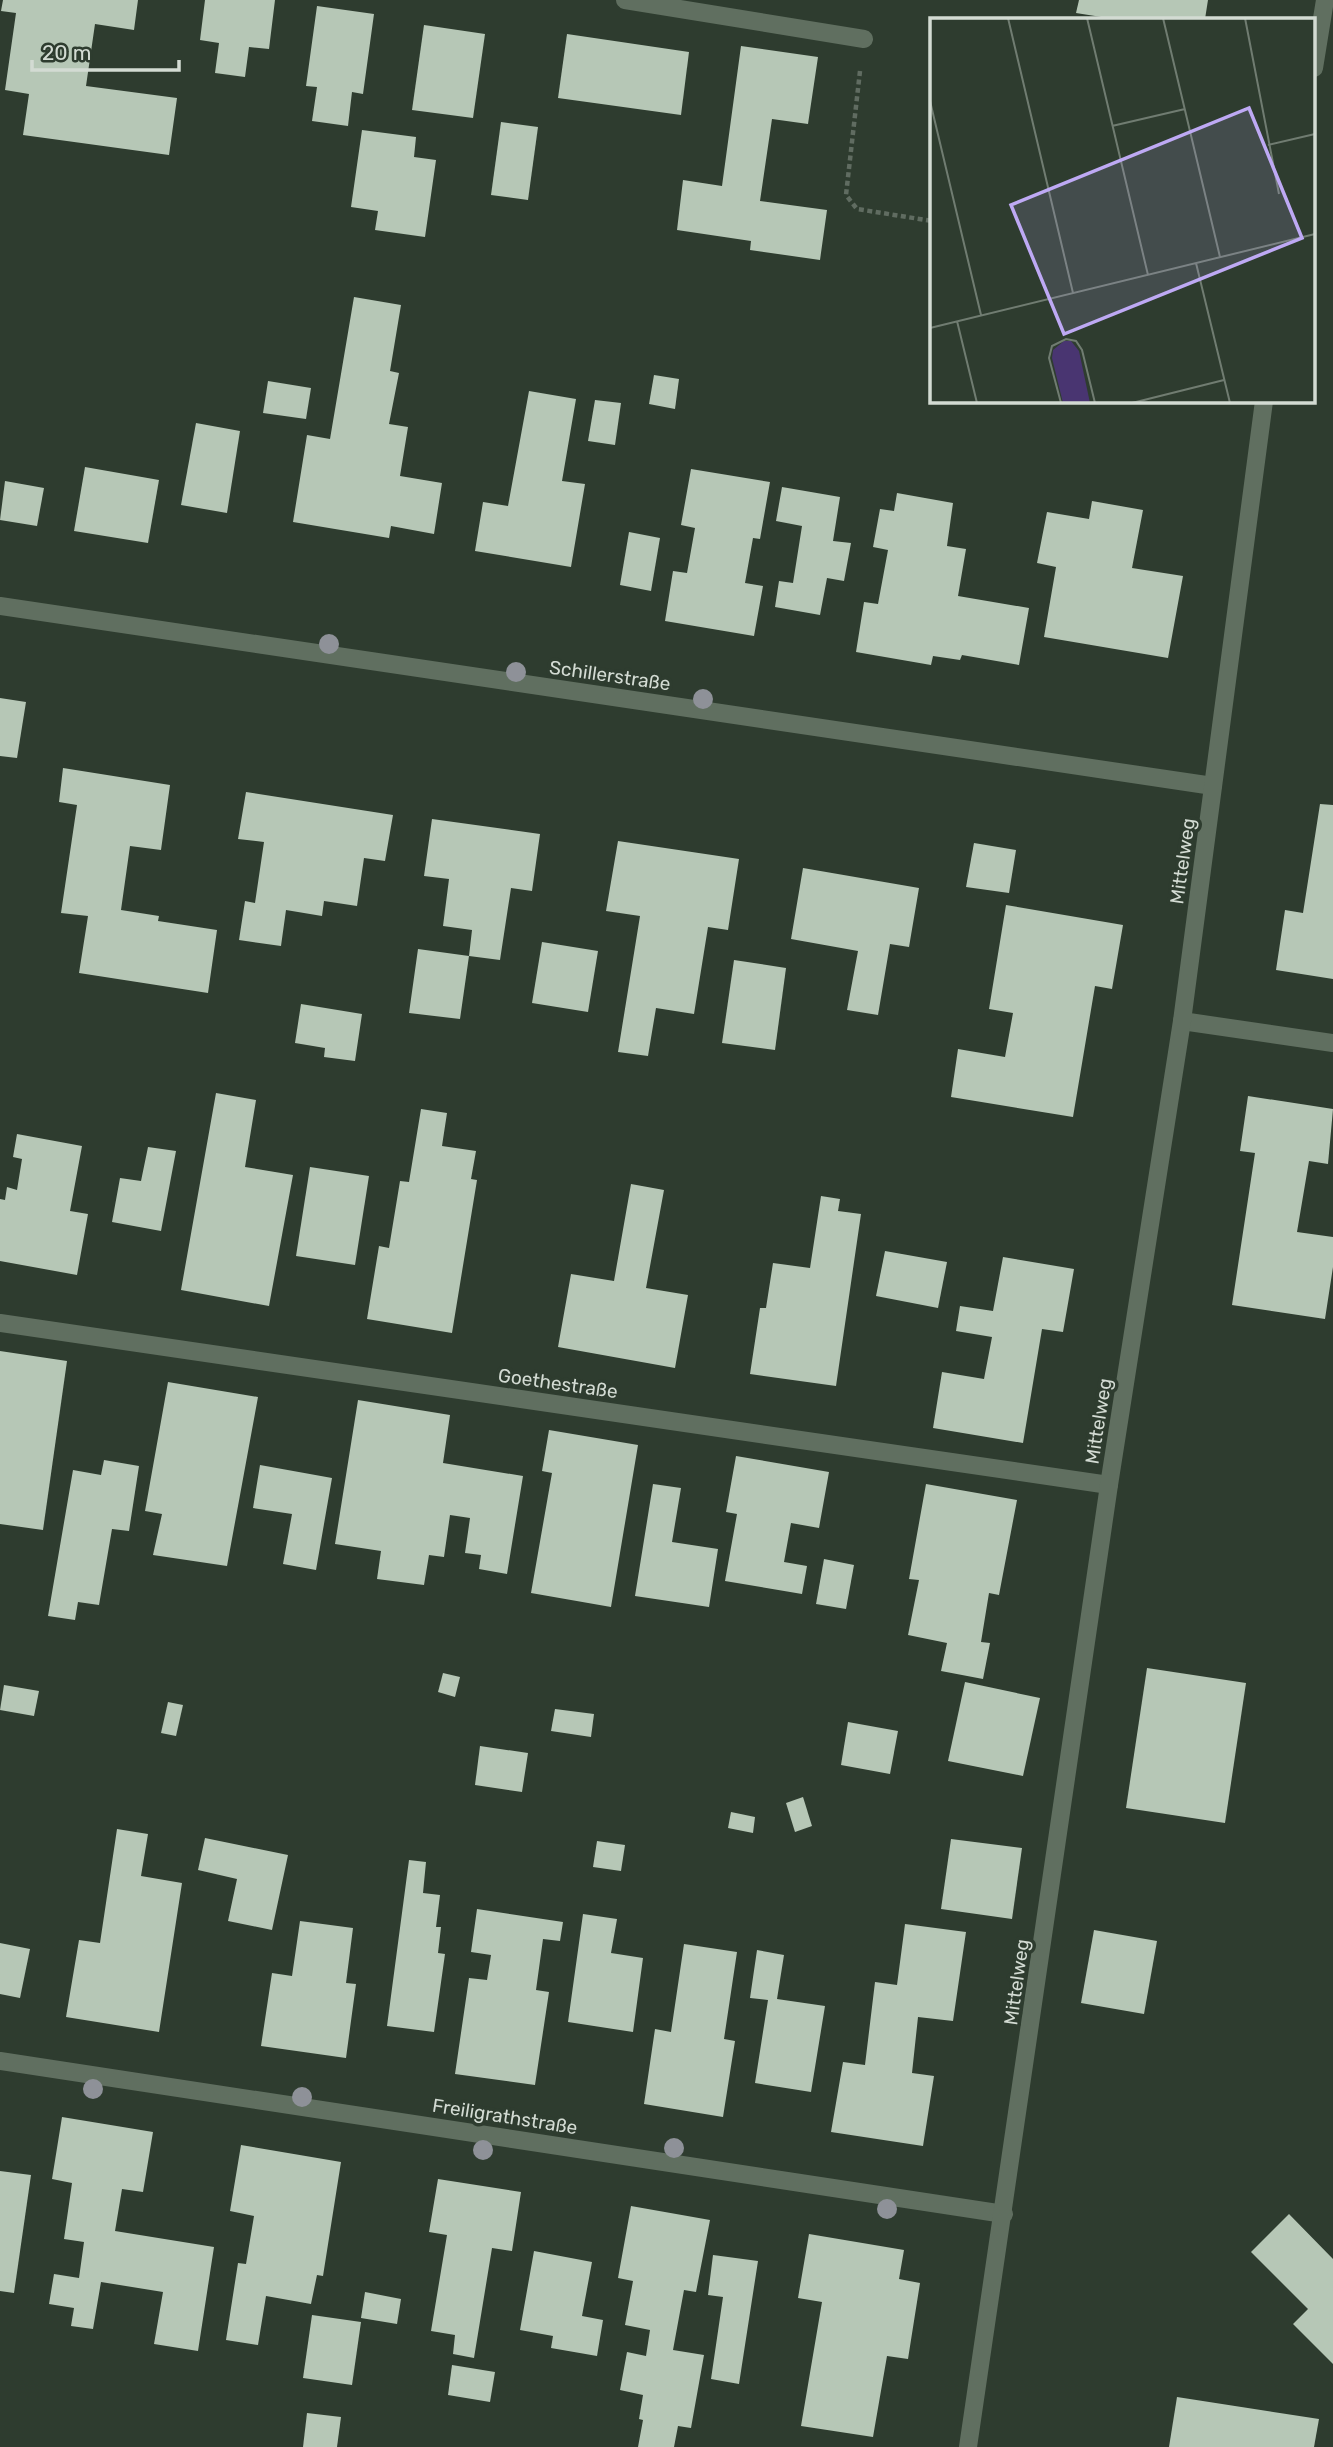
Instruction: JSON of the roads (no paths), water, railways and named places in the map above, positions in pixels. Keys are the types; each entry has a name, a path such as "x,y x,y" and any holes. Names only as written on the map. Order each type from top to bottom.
{"street":[{"path":"625,0 864,39"},
{"path":"1316,56 1325,0"},
{"name":"Mittelweg","path":"968,2447 1109,1485 1182,1021 1264,402"},
{"name":"Schillerstraße","path":"0,606 1213,786"},
{"path":"1182,1021 1333,1043"},
{"name":"Goethestraße","path":"0,1323 1109,1485"},
{"name":"Freiligrathstraße","path":"0,2061 1004,2214"}]}
